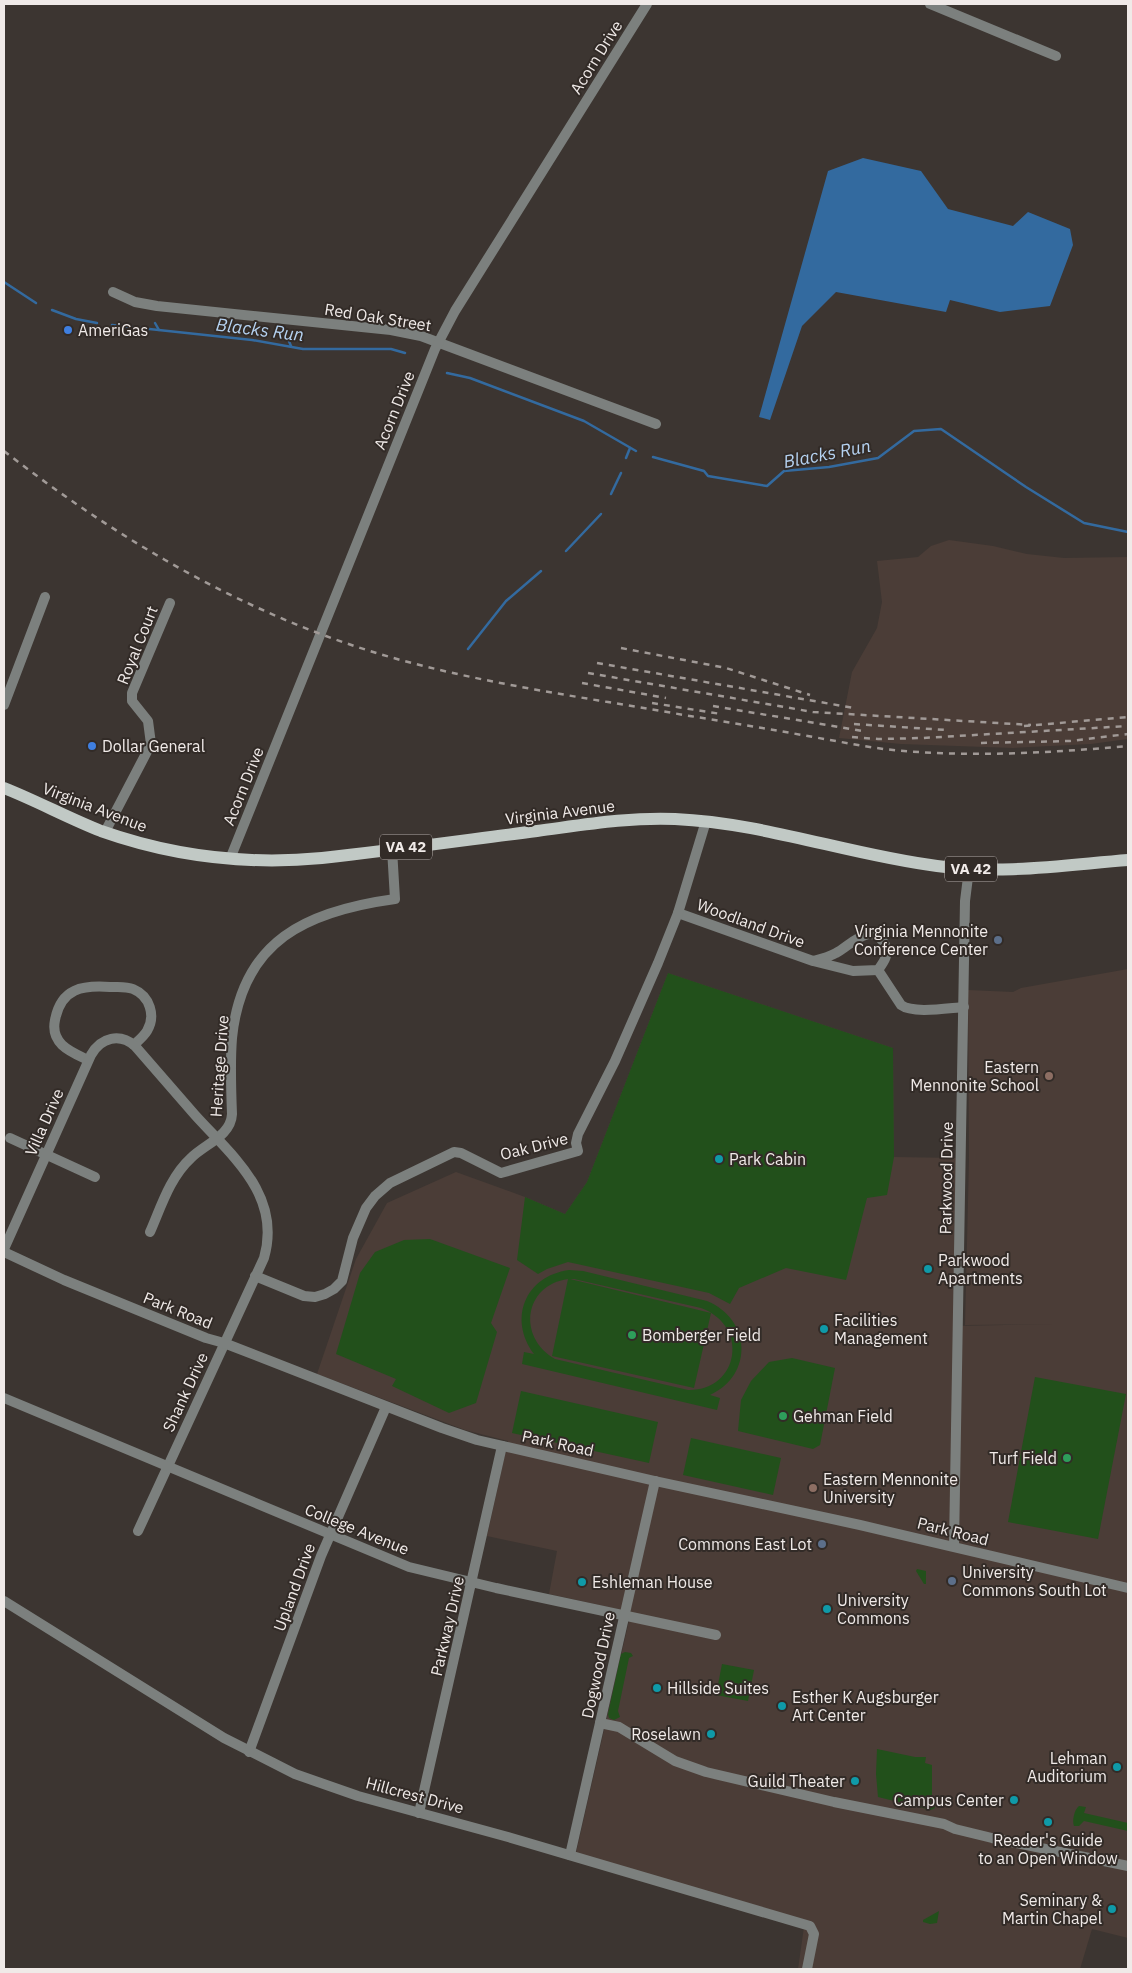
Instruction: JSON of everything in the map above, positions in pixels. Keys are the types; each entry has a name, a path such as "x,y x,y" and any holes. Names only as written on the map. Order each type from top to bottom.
{"main road":[{"name":"Virginia Avenue","path":"4,788 105,832 170,850 230,859 301,860 618,820 665,818 706,821 764,829 900,860 969,869 1000,869 1128,860"}],"street":[{"name":"Acorn Drive","path":"230,859 423,377 439,342 455,311 646,4"},
{"path":"930,4 1056,56"},
{"name":"Red Oak Street","path":"113,292 135,302 157,306 391,330 421,336 656,424"},
{"path":"4,705 45,597"},
{"name":"Royal Court","path":"105,832 151,744 148,721 132,701 132,693 170,603"},
{"name":"Oak Drive","path":"255,1276 304,1296 316,1296 331,1291 342,1281 358,1224 375,1196 392,1182 449,1153 460,1153 501,1173 578,1151 576,1146 578,1134 632,1026 678,913 706,821"},
{"name":"Heritage Drive","path":"150,1232 177,1173 192,1157 226,1130 231,1121 231,1063 234,1028 242,992 255,967 275,943 304,922 338,910 395,899 392,849"},
{"name":"Parkwood Drive","path":"954,1546 965,901 969,869"},
{"name":"Woodland Drive","path":"678,913 813,961 853,971 878,970 886,958 886,946 880,938 870,934 860,935 834,954 813,961"},
{"path":"878,970 904,1008 918,1010 964,1007"},
{"path":"88,1060 63,1046 56,1036 54,1026 56,1015 62,1002 71,992 83,987 126,987 144,996 151,1009 151,1020 147,1031 134,1045"},
{"name":"Villa Drive","path":"4,1251 88,1060 96,1047 107,1039 123,1039 134,1045"},
{"name":"Shank Drive","path":"134,1045 217,1138 252,1181 264,1209 268,1229 267,1245 262,1263 138,1530"},
{"path":"10,1138 95,1177"},
{"name":"Park Road","path":"4,1251 90,1291 206,1338 224,1343 456,1433 502,1446 655,1481 860,1524 1128,1588"},
{"name":"College Avenue","path":"5,1401 413,1568 716,1635"},
{"name":"Upland Drive","path":"249,1752 330,1535 386,1407"},
{"name":"Parkway Drive","path":"419,1813 502,1446"},
{"name":"Dogwood Drive","path":"570,1855 655,1481"},
{"name":"Hillcrest Drive","path":"4,1601 216,1734 283,1769 311,1781 810,1926 814,1934 807,1969"},
{"path":"600,1723 619,1728 675,1761 706,1772 834,1802 944,1824 955,1829 992,1838 1128,1866"}],"shaded area":[{"path":"949,540 993,546 1027,554 1064,558 1128,557 1128,739 1091,744 1013,748 901,744 839,738 852,672 877,628 882,602 877,561 918,557 931,546"},
{"name":"Eastern Mennonite University","path":"1128,969 1128,1938 1092,1929 1080,1969 798,1969 805,1920 576,1853 631,1612 549,1594 557,1551 487,1536 508,1441 465,1430 317,1374 356,1259 387,1203 456,1172 565,1214 587,1182 668,973 893,1048 894,1157 956,1158 953,1326 1058,1324 965,1325 969,1160 968,990 1013,992 1021,988"}],"green space":[{"path":"668,973 893,1048 894,1157 887,1195 867,1198 846,1280 786,1268 739,1288 730,1304 709,1293 568,1262 538,1274 517,1260 525,1197 565,1214 587,1182"},
{"path":"430,1239 510,1268 491,1323 497,1332 476,1403 449,1413 392,1386 396,1379 336,1354 360,1273 375,1252 404,1240"},
{"name":"Bomberger Field","path":"569,1270 583,1271 707,1301 722,1309 732,1320 739,1333 742,1347 740,1361 734,1374 724,1386 710,1395 720,1398 717,1410 522,1364 524,1352 534,1354 526,1341 522,1327 525,1301 541,1281 554,1274","holes":["568,1279 552,1356 694,1388 711,1314 717,1317 727,1329 732,1342 732,1356 727,1369 718,1380 705,1388 688,1390 555,1359 543,1349 535,1338 531,1326 531,1313 535,1301 542,1291 553,1283","570,1279 701,1308 709,1313"]},
{"name":"Gehman Field","path":"792,1358 835,1368 820,1445 813,1449 738,1431 741,1400 751,1381 769,1362"},
{"name":"Turf Field","path":"1035,1377 1126,1394 1098,1539 1008,1522"},
{"path":"521,1391 658,1422 649,1463 512,1433"},
{"path":"691,1438 781,1458 773,1495 683,1475"},
{"path":"917,1569 926,1571 926,1584 924,1584 916,1571"},
{"path":"625,1652 631,1653 633,1656 629,1658 618,1711 620,1717 614,1720 609,1718 608,1714 621,1654"},
{"path":"722,1664 754,1670 748,1701 716,1695"},
{"path":"877,1749 915,1757 926,1757 925,1763 932,1765 932,1795 935,1808 931,1810 878,1797 876,1774"},
{"path":"1079,1806 1086,1807 1084,1813 1128,1823 1128,1831 1084,1821 1079,1826 1074,1826 1074,1816"},
{"path":"939,1911 937,1923 923,1922 923,1920"}],"water":[{"path":"863,158 921,171 948,209 1013,226 1028,212 1070,229 1073,245 1050,306 1000,312 950,300 946,312 836,292 802,326 770,420 759,417 828,171"}],"waterway":[{"name":"Blacks Run","path":"4,282 36,303"},
{"name":"Blacks Run","path":"52,310 76,319 97,323"},
{"name":"Blacks Run","path":"155,323 159,330"},
{"name":"Blacks Run","path":"112,325 252,340 303,349 391,349 405,353"},
{"path":"288,339 291,346"},
{"name":"Blacks Run","path":"447,373 470,378 584,421 636,451"},
{"name":"Blacks Run","path":"653,457 704,471 708,476 767,486 784,471 829,467 878,458 914,431 941,429 1026,487 1084,523 1128,532"},
{"path":"626,458 630,448"},
{"path":"611,494 621,473"},
{"path":"566,551 601,514"},
{"path":"468,649 506,601 541,571"}],"railway":[{"path":"4,451 95,516 190,574 240,600 291,622 397,659 468,676 540,690 884,749 914,752 1006,754 1128,746"},
{"path":"621,648 726,668 810,695"},
{"path":"597,663 854,708"},
{"path":"588,673 813,712 1031,725"},
{"path":"582,683 666,698"},
{"path":"652,703 721,714"},
{"path":"713,706 863,731"},
{"path":"1024,726 1128,717"},
{"path":"854,724 946,730"},
{"path":"852,737 878,739 923,738 1128,726"},
{"path":"981,743 1070,741 1128,734"}],"place":[{"name":"AmeriGas","path":"68,330"},
{"name":"Dollar General","path":"92,746"},
{"name":"Virginia Mennonite Conference Center","path":"998,940"},
{"name":"Eastern Mennonite School","path":"1049,1076"},
{"name":"Park Cabin","path":"719,1159"},
{"name":"Parkwood Apartments","path":"928,1269"},
{"name":"Facilities Management","path":"824,1329"},
{"name":"Bomberger Field","path":"632,1335"},
{"name":"Gehman Field","path":"783,1416"},
{"name":"Turf Field","path":"1067,1458"},
{"name":"Eastern Mennonite University","path":"813,1488"},
{"name":"Commons East Lot","path":"822,1544"},
{"name":"University Commons South Lot","path":"952,1581"},
{"name":"Eshleman House","path":"582,1582"},
{"name":"University Commons","path":"827,1609"},
{"name":"Hillside Suites","path":"657,1688"},
{"name":"Esther K Augsburger Art Center","path":"782,1706"},
{"name":"Roselawn","path":"711,1734"},
{"name":"Lehman Auditorium","path":"1117,1767"},
{"name":"Guild Theater","path":"855,1781"},
{"name":"Campus Center","path":"1014,1800"},
{"name":"Reader's Guide to an Open Window","path":"1048,1822"},
{"name":"Seminary & Martin Chapel","path":"1112,1909"}]}
